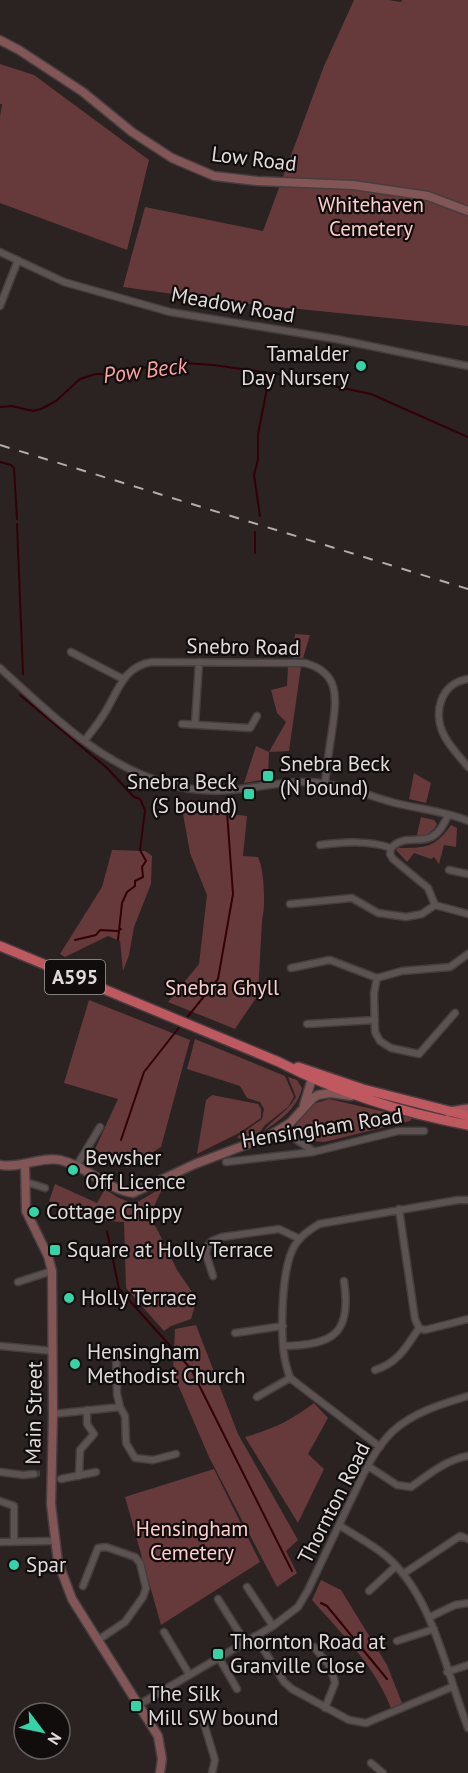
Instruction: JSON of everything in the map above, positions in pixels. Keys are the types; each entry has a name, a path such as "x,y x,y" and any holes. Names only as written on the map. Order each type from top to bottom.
{"highway":[{"name":"A595","path":"0,946 315,1078 372,1099"},
{"name":"A595","path":"315,1078 468,1116"},
{"name":"Hensingham Road","path":"372,1099 468,1125"}],"main road":[{"name":"Low Road","path":"0,40 83,92 132,132 172,158 214,176 257,181 353,185 428,196 468,211"},
{"path":"313,1098 315,1078"},
{"path":"303,1108 315,1078"},
{"path":"0,1164 25,1165 41,1160 58,1160 76,1165 124,1192 133,1193 187,1167 252,1143 281,1129 290,1123 313,1098 330,1093 372,1099"},
{"path":"449,1112 468,1109"},
{"name":"Main Street","path":"25,1165 26,1211 48,1256 52,1271 53,1414 47,1473 58,1562 72,1599 140,1704 159,1738 162,1759 160,1772"}],"street":[{"name":"Meadow Road","path":"0,252 64,282 170,312 336,339 468,366"},
{"path":"0,306 18,260"},
{"path":"70,652 123,679"},
{"path":"195,724 199,662"},
{"name":"Snebro Road","path":"85,741 102,717 123,679 144,663 305,663 319,668 325,674 332,683 336,698 325,783"},
{"path":"0,668 103,754 159,782 189,788 232,790 287,783 325,783 468,821"},
{"path":"468,679 453,683 446,689 441,698 439,716 444,735 468,767"},
{"path":"182,724 250,728 258,716"},
{"path":"435,905 428,888 393,859 390,848 395,843 431,838 440,829 448,815"},
{"path":"320,845 343,842 377,843 390,848"},
{"path":"449,870 468,874"},
{"path":"290,903 352,898 378,913 406,917 422,914 435,905 468,914"},
{"path":"299,903 300,910"},
{"path":"291,968 330,960 377,978 402,971 450,967 468,954"},
{"path":"377,978 374,993 375,1032 380,1041 391,1048 419,1054 455,1013"},
{"path":"307,1024 375,1020"},
{"path":"76,1165 100,1127"},
{"path":"281,1129 313,1152"},
{"name":"Hensingham Road","path":"226,1162 313,1152 398,1131 424,1131"},
{"path":"26,1182 45,1188"},
{"path":"380,1447 290,1378 285,1361 283,1326 287,1262 304,1233 319,1224 399,1209 468,1200"},
{"path":"399,1209 415,1319 419,1328"},
{"path":"213,1276 206,1254 207,1246 212,1240 279,1229 300,1239"},
{"path":"18,1282 52,1271"},
{"path":"284,1346 308,1345 325,1341 338,1332 345,1315 344,1281"},
{"path":"419,1328 426,1330 468,1319"},
{"path":"235,1333 283,1326"},
{"path":"375,1370 388,1366 402,1354 419,1328"},
{"path":"0,1346 53,1351"},
{"path":"116,1350 117,1394 125,1416 126,1443 135,1458 153,1460 176,1454"},
{"path":"257,1397 290,1378"},
{"name":"Thornton Road","path":"140,1704 273,1626 298,1607 368,1466 380,1447 393,1431 413,1417 468,1396"},
{"path":"53,1414 120,1407"},
{"path":"79,1476 80,1450 94,1434 87,1424 87,1410"},
{"path":"368,1466 397,1485 411,1486 439,1467 457,1458 468,1456"},
{"path":"0,1472 34,1474"},
{"path":"61,1479 96,1472"},
{"path":"0,1501 14,1506 14,1541"},
{"path":"339,1525 385,1555 403,1574 430,1617 452,1687 468,1728"},
{"path":"403,1574 460,1536 468,1539"},
{"path":"0,1542 54,1541"},
{"path":"83,1586 98,1548 106,1547 131,1555 140,1563 146,1588 143,1596 125,1622 98,1640"},
{"path":"369,1592 396,1566"},
{"path":"251,1589 273,1626"},
{"path":"218,1599 246,1642"},
{"path":"430,1617 455,1605 468,1603"},
{"path":"397,1641 434,1629"},
{"path":"164,1631 189,1674"},
{"path":"255,1636 288,1686 349,1720 366,1723 452,1687"},
{"path":"314,1647 330,1668 335,1683 325,1708"},
{"path":"219,1658 237,1689"},
{"path":"447,1672 468,1665"},
{"path":"202,1717 215,1760 212,1773"},
{"path":"371,1764 383,1773"}],"green space":[{"name":"Whitehaven Cemetery","path":"354,0 401,2 402,0 468,0 468,326 238,303 123,287 145,207 263,231 324,66"},
{"path":"0,64 34,75 149,160 127,250 0,203 2,104 0,104"},
{"path":"295,634 310,635 303,658 293,658"},
{"path":"288,667 301,667 289,751 269,752 286,722 277,713 271,690 287,686"},
{"path":"256,746 269,752 268,779 244,783"},
{"path":"414,773 431,783 426,803 409,799"},
{"name":"Snebra Ghyll","path":"182,808 247,816 243,856 258,857 260,862 264,897 258,995 235,1029 168,1002 199,964 207,895 190,853"},
{"path":"421,817 434,820 437,824 427,835 417,835"},
{"path":"451,825 457,828 456,847 444,845 439,864 434,857 431,859 414,853 407,862 396,850 429,845 440,838"},
{"path":"112,850 145,851 152,856 151,884 134,927 129,955 123,971 120,941 108,936 65,957 60,954 102,887"},
{"name":"Snebra Ghyll","path":"89,1000 190,1040 161,1147 127,1168 95,1149 118,1099 64,1083"},
{"path":"195,1039 285,1076 294,1097 288,1107 265,1125 260,1132 242,1140 237,1137 262,1119 264,1109 260,1102 247,1098 240,1086 187,1069"},
{"path":"288,1077 297,1080 302,1088 300,1095 288,1113 264,1131 296,1097"},
{"path":"212,1095 258,1104 261,1109 261,1118 239,1133 197,1154 206,1100"},
{"path":"329,1099 412,1118 410,1121 324,1142 307,1138 296,1125 313,1104"},
{"path":"55,1184 97,1203 105,1189 134,1204 163,1187 149,1217 177,1270 197,1299 191,1319 164,1331 126,1288 124,1222 90,1220 49,1201"},
{"path":"196,1325 238,1434 298,1540 286,1551 297,1573 277,1587 209,1457 173,1373 175,1329"},
{"path":"314,1403 328,1418 308,1454 324,1469 298,1523 245,1437 281,1424"},
{"name":"Hensingham Cemetery","path":"214,1469 260,1562 161,1625 125,1497"},
{"path":"321,1580 341,1590 387,1665 402,1703 391,1708 367,1664 312,1600"}],"waterway":[{"name":"Pow Beck","path":"0,407 12,406 33,411 56,401 80,379 96,374 123,374 133,369 184,363 278,374 371,394 468,437"},
{"path":"260,516 254,475 258,459 258,434 270,373"},
{"path":"0,462 14,468 17,519"},
{"path":"17,524 23,674"},
{"path":"255,532 255,553"},
{"path":"20,695 107,768 134,797 140,799 145,810 140,850 146,861 142,867 143,877 135,881 135,886 127,892 122,903 118,940"},
{"path":"185,1020 218,979 233,894 227,812"},
{"path":"75,940 96,935 100,930 118,931 121,929"},
{"path":"121,1140 144,1072 181,1025"},
{"path":"107,1231 119,1289 191,1369 292,1571"},
{"path":"321,1603 327,1606 387,1679"}],"tunnel":[{"path":"34,1474 43,1473"}],"railway":[{"path":"0,445 468,589"}],"place":[{"name":"Tamalder Day Nursery","path":"361,366"},
{"name":"Snebra Beck (N bound)","path":"268,776"},
{"name":"Snebra Beck (S bound)","path":"249,794"},
{"name":"Bewsher Off Licence","path":"73,1170"},
{"name":"Cottage Chippy","path":"34,1212"},
{"name":"Square at Holly Terrace","path":"55,1250"},
{"name":"Holly Terrace","path":"69,1298"},
{"name":"Hensingham Methodist Church","path":"75,1364"},
{"name":"Spar","path":"14,1565"},
{"name":"Thornton Road at Granville Close","path":"218,1654"},
{"name":"The Silk Mill SW bound","path":"136,1706"}]}
